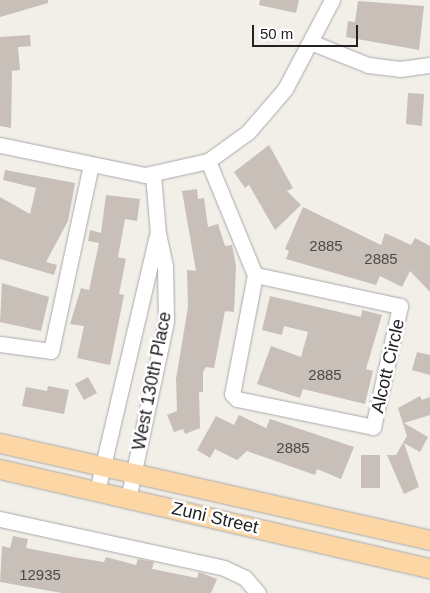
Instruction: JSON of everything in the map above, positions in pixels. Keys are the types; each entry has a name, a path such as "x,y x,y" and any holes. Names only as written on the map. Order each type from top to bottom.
{"main road":[{"name":"Zuni Street","path":"0,442 430,540"},
{"name":"Zuni Street","path":"0,470 430,568"}],"street":[{"path":"0,145 91,165 154,174 208,161 268,111 313,42 332,0"},
{"path":"313,42 368,65 400,69 430,65"},
{"path":"208,161 255,275"},
{"path":"0,344 51,351 91,165"},
{"name":"West 130th Place","path":"128,498 166,321 165,266 158,234 154,174"},
{"name":"West 130th Place","path":"97,492 158,234"},
{"name":"Alcott Circle","path":"255,275 400,306 373,427 237,399 232,394 255,275"},
{"path":"0,519 224,568 244,578 258,593"}],"building":[{"path":"0,0 48,0 48,3 0,17"},
{"path":"260,0 299,0 296,13 259,5"},
{"path":"358,1 424,6 419,50 346,37 348,21 355,22"},
{"path":"30,35 31,46 18,47 20,70 12,71 11,128 0,126 0,37"},
{"path":"408,93 424,94 422,126 406,124"},
{"path":"269,145 293,188 287,191 301,205 275,230 249,185 245,188 234,172"},
{"path":"5,170 75,183 68,221 46,262 57,265 54,275 0,259 0,197 30,214 36,188 3,180"},
{"path":"197,189 198,199 204,198 208,227 218,224 225,246 232,245 236,266 234,312 225,311 214,368 206,367 203,372 203,392 199,392 200,428 185,434 183,429 174,432 167,415 177,411 176,379 188,307 187,270 196,271 182,191"},
{"path":"106,195 140,199 137,221 125,219 118,257 126,259 119,294 124,295 110,365 77,358 84,326 70,324 81,288 89,290 99,243 88,241 90,230 101,233"},
{"path":"303,207 381,245 385,233 411,245 415,238 430,246 430,292 410,271 402,287 380,276 376,285 286,259 289,251 285,249"},
{"path":"2,283 49,297 41,331 0,322"},
{"path":"270,296 361,317 362,310 382,315 366,369 373,371 365,404 303,389 300,398 257,384 271,346 301,357 308,332 284,326 282,335 262,330"},
{"path":"417,352 430,355 430,375 412,370"},
{"path":"88,377 97,393 84,400 75,384"},
{"path":"48,386 69,390 64,414 22,406 26,387 47,391"},
{"path":"420,396 422,400 430,397 430,415 404,423 428,437 420,452 404,443 419,487 404,494 387,455 396,455 407,436 398,408"},
{"path":"239,415 266,428 270,419 354,447 341,479 317,469 315,475 247,451 237,460 215,449 210,458 197,450 216,416 234,425"},
{"path":"361,455 380,455 380,488 361,488"},
{"path":"13,536 28,539 26,548 104,562 106,557 136,565 138,559 154,562 152,569 197,578 199,572 217,579 211,593 62,593 0,582 2,546 10,548"}]}
